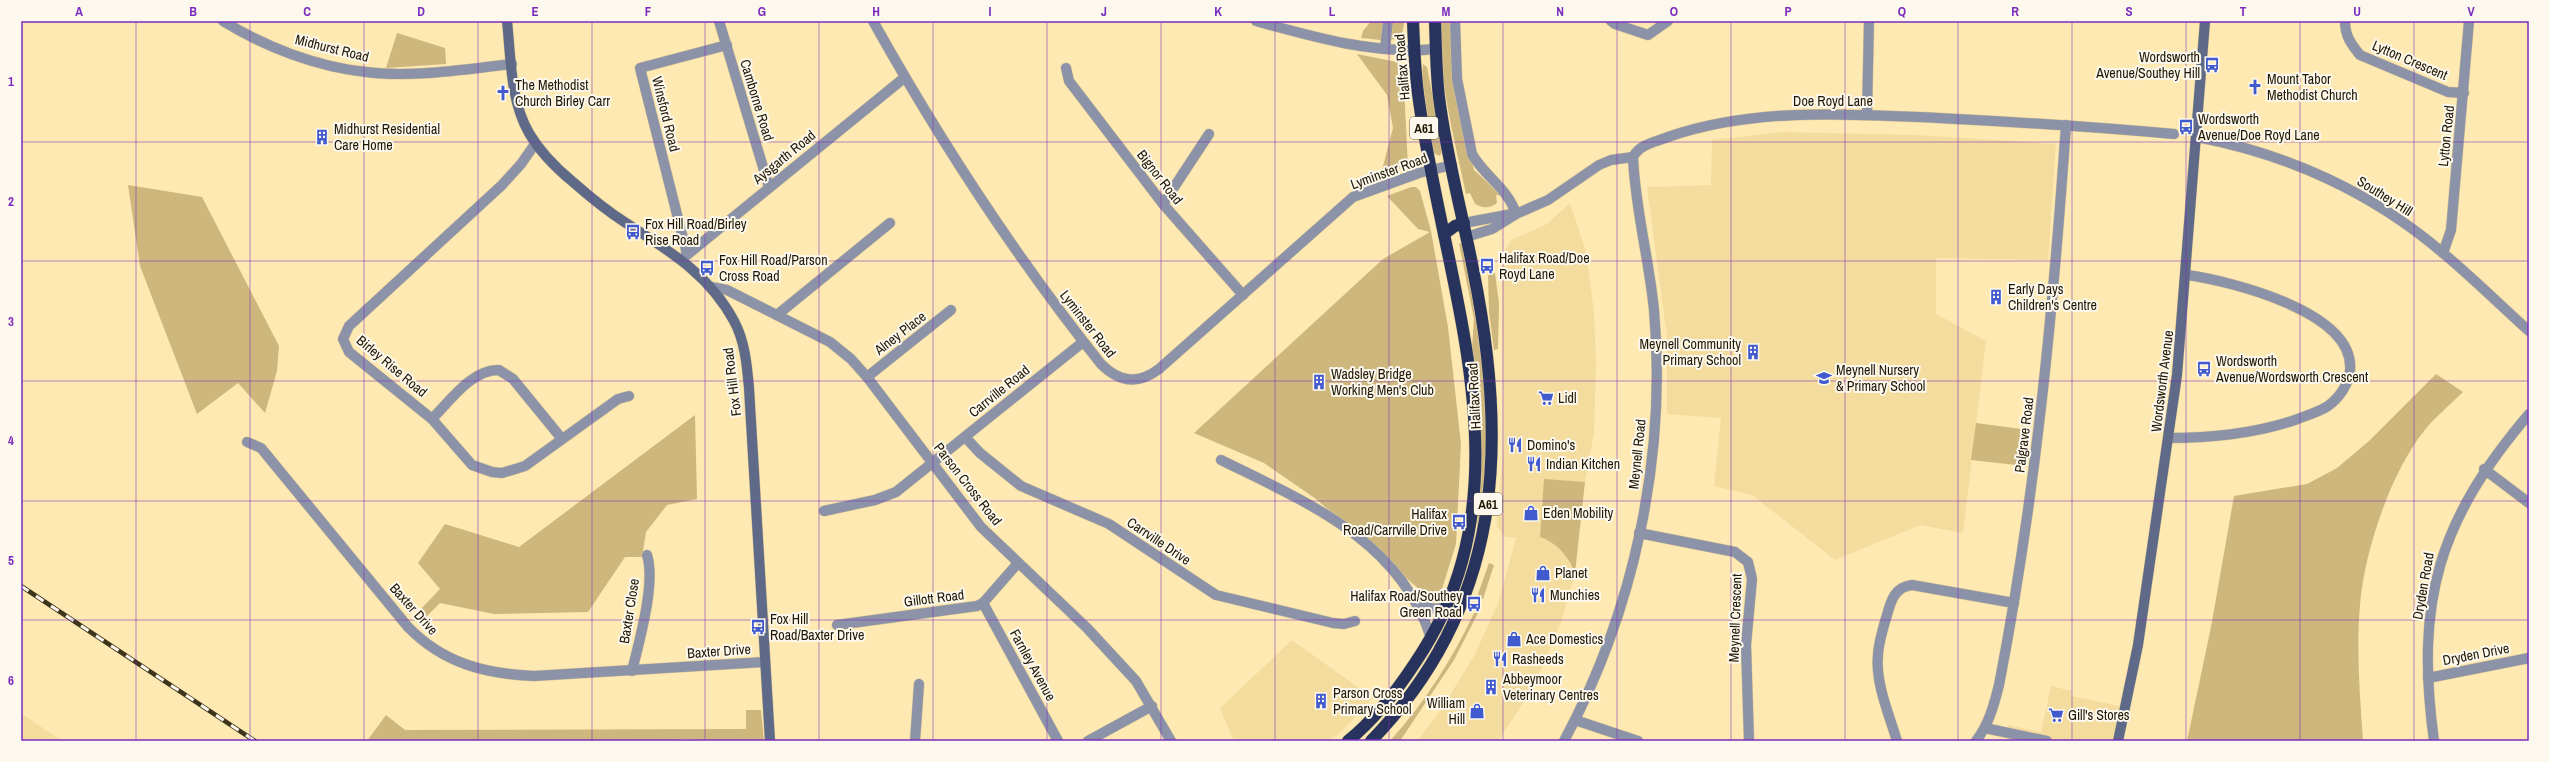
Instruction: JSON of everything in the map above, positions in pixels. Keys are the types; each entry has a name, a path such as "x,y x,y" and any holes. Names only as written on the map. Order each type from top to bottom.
{"highway":[{"name":"Halifax Road","path":"1348,741 1383,708 1431,638 1448,606 1469,538 1475,491 1476,450 1467,352 1419,101 1414,51 1413,21"},
{"name":"Halifax Road","path":"1372,741 1413,694 1438,657 1464,602 1482,540 1490,493 1492,414 1487,355 1464,223 1439,98 1435,21"},
{"path":"1444,234 1454,226 1464,223"},
{"path":"1444,234 1455,237 1466,237"}],"street":[{"name":"Midhurst Road","path":"223,21 287,52 319,62 366,73 401,74 512,64"},
{"name":"Fox Hill Road","path":"507,21 517,102 522,118 535,144 557,167 601,205 684,257 711,287 734,321 745,359 770,741"},
{"name":"Camborne Road","path":"719,21 769,187"},
{"name":"Lyminster Road","path":"873,21 904,78 957,164 1008,241 1101,364 1115,376 1133,381 1142,379 1159,369 1353,197 1431,170 1452,165"},
{"path":"1256,21 1322,38 1385,48 1414,51 1436,49"},
{"name":"Halifax Road","path":"1385,48 1388,21"},
{"path":"1455,21 1457,80 1472,154 1477,163 1511,198 1516,214"},
{"path":"1611,21 1615,24 1648,36 1668,21"},
{"path":"1867,115 1869,21"},
{"name":"Wordsworth Avenue","path":"2118,741 2138,645 2169,438 2187,275 2205,21"},
{"name":"Lytton Crescent","path":"2345,21 2345,30 2350,43 2360,55 2441,89 2464,93"},
{"name":"Lytton Road","path":"2443,253 2451,230 2469,21"},
{"name":"Winsford Road","path":"684,257 640,68 726,45"},
{"name":"Bignor Road","path":"1066,68 1069,81 1162,204 1242,296"},
{"name":"Aysgarth Road","path":"684,257 904,78"},
{"name":"Doe Royd Lane","path":"1633,157 1636,151 1645,146 1676,134 1742,119 1795,114 1867,115 2066,125 2174,134"},
{"name":"Palgrave Road","path":"1976,741 1985,728 1999,685 2026,526 2049,346 2066,125"},
{"path":"1162,204 1209,134"},
{"name":"Southey Hill","path":"2196,137 2259,151 2316,173 2381,208 2443,253 2529,331"},
{"name":"Birley Rise Road","path":"535,144 521,164 502,186 345,332 343,339 349,352 432,419 472,465 492,472 502,473 525,466 618,399 629,396"},
{"path":"1466,237 1492,229 1516,214 1548,200 1599,165 1611,160 1633,157"},
{"name":"Meynell Road","path":"1564,741 1575,720 1614,626 1646,502 1654,433 1656,351 1649,266 1633,157"},
{"path":"1464,223 1516,214"},
{"path":"777,315 890,223"},
{"path":"2169,438 2221,436 2270,428 2328,406 2340,395 2349,376 2348,350 2342,340 2332,330 2316,319 2251,289 2209,278 2187,275"},
{"name":"Parson Cross Road","path":"711,287 727,290 835,345 867,377 981,527 1117,658 1136,681 1152,706 1171,741"},
{"name":"Alney Place","path":"867,377 951,310"},
{"name":"Carrville Road","path":"824,511 889,496 1083,342"},
{"path":"432,419 472,380 483,372 499,370 512,379 562,439"},
{"name":"Dryden Road","path":"2434,741 2428,678 2428,638 2436,574 2455,521 2484,469 2529,414"},
{"name":"Carrville Drive","path":"965,437 980,453 1021,486 1109,524 1216,595 1333,623 1344,624 1355,621"},
{"name":"Baxter Drive","path":"247,442 261,448 408,627 423,642 438,652 476,669 504,675 534,676 765,662"},
{"path":"1221,460 1312,506 1341,524 1372,548 1396,570 1419,606 1431,638"},
{"path":"2484,469 2529,503"},
{"name":"Meynell Crescent","path":"1639,533 1735,552 1748,562 1752,579 1746,645 1749,741"},
{"name":"Baxter Close","path":"632,671 648,591 649,562 647,556"},
{"name":"Gillott Road","path":"837,625 969,608 983,602 1018,563"},
{"path":"1897,741 1883,696 1878,654 1891,599 1897,591 1904,586 1912,585 2014,603"},
{"name":"Farnley Avenue","path":"983,602 1058,741"},
{"path":"1419,606 1436,609 1448,606"},
{"name":"Dryden Drive","path":"2428,678 2529,658"},
{"path":"915,741 919,684"},
{"path":"1088,741 1152,706"},
{"path":"1575,720 1638,741"},
{"path":"1985,728 2047,741"}],"shaded area":[{"path":"1371,21 1404,21 1403,30 1396,39 1383,40 1361,38 1363,31"},
{"path":"1441,21 1451,21 1464,131 1474,170 1502,196 1496,195 1497,203 1489,207 1483,207 1475,204 1470,193 1466,194 1444,86"},
{"path":"397,33 445,48 446,64 386,68"},
{"path":"1357,54 1397,62 1403,68 1408,166 1381,174 1393,128 1387,95"},
{"path":"1423,64 1427,67 1443,149 1440,156 1433,153 1422,77"},
{"name":"Meynell Nursery & Primary School","path":"1782,132 1915,135 2056,144 2048,260 1936,258 1936,314 1986,341 1963,533 1920,525 1835,560 1752,495 1714,486 1721,418 1667,414 1667,337 1647,187 1711,185 1712,140"},
{"path":"128,185 202,197 279,346 277,371 265,413 238,383 197,414 140,266"},
{"path":"1411,187 1416,187 1420,191 1431,231 1448,327 1461,444 1456,544 1437,605 1316,499 1264,463 1194,433 1383,259 1430,232 1418,229 1387,196"},
{"path":"1570,203 1586,252 1594,312 1596,363 1594,433 1585,482 1544,480 1541,538 1550,540 1563,553 1575,573 1561,622 1545,661 1529,694 1498,741 1417,741 1441,710 1475,654 1499,601 1516,538 1505,537 1497,526 1504,437 1502,255 1511,240 1547,224"},
{"path":"1459,243 1462,244 1481,351 1488,425 1488,462 1484,498 1477,532 1481,436 1472,347 1474,319"},
{"path":"1495,273 1499,304 1498,349 1494,350 1489,312 1488,275"},
{"path":"2436,374 2463,392 2428,426 2412,448 2390,490 2373,537 2367,561 2360,605 2358,639 2363,741 2187,741 2211,627 2234,496 2307,484 2337,468 2369,441"},
{"path":"695,415 697,499 667,505 646,532 642,557 625,557 588,612 494,614 440,603 425,618 418,612 440,589 418,563 445,524 519,547"},
{"path":"1976,423 2029,430 2025,466 1971,460"},
{"path":"1544,479 1585,482 1575,573 1562,551 1552,543 1540,537"},
{"path":"1489,563 1494,565 1483,599 1477,597"},
{"path":"1474,613 1478,613 1454,660 1400,741 1390,741 1415,711 1437,680 1457,647"},
{"path":"1292,640 1373,698 1340,733 1328,741 1234,741 1220,708"},
{"path":"2051,686 2072,691 2071,696 2120,706 2112,741 2007,741 2008,725 2041,732"},
{"path":"746,710 761,710 764,741 678,739 678,741 367,741 386,715 405,730 746,729"},
{"path":"21,713 62,741 21,741"}],"railway":[{"path":"21,586 255,741"}],"place":[{"name":"Wordsworth Avenue/Southey Hill","path":"2212,65"},
{"name":"Mount Tabor Methodist Church","path":"2255,87"},
{"name":"The Methodist Church Birley Carr","path":"503,93"},
{"name":"Wordsworth Avenue/Doe Royd Lane","path":"2186,127"},
{"name":"Midhurst Residential Care Home","path":"322,137"},
{"name":"Fox Hill Road/Birley Rise Road","path":"633,232"},
{"name":"Halifax Road/Doe Royd Lane","path":"1487,266"},
{"name":"Fox Hill Road/Parson Cross Road","path":"707,268"},
{"name":"Early Days Children's Centre","path":"1996,297"},
{"name":"Meynell Community Primary School","path":"1753,352"},
{"name":"Wordsworth Avenue/Wordsworth Crescent","path":"2204,369"},
{"name":"Meynell Nursery & Primary School","path":"1824,378"},
{"name":"Wadsley Bridge Working Men's Club","path":"1319,382"},
{"name":"Lidl","path":"1546,398"},
{"name":"Domino's","path":"1515,445"},
{"name":"Indian Kitchen","path":"1534,464"},
{"name":"Eden Mobility","path":"1531,513"},
{"name":"Halifax Road/Carrville Drive","path":"1459,522"},
{"name":"Planet","path":"1543,573"},
{"name":"Munchies","path":"1538,595"},
{"name":"Halifax Road/Southey Green Road","path":"1474,604"},
{"name":"Fox Hill Road/Baxter Drive","path":"758,627"},
{"name":"Ace Domestics","path":"1514,639"},
{"name":"Rasheeds","path":"1500,659"},
{"name":"Abbeymoor Veterinary Centres","path":"1491,687"},
{"name":"Parson Cross Primary School","path":"1321,701"},
{"name":"William Hill","path":"1477,711"},
{"name":"Gill's Stores","path":"2056,715"}]}
